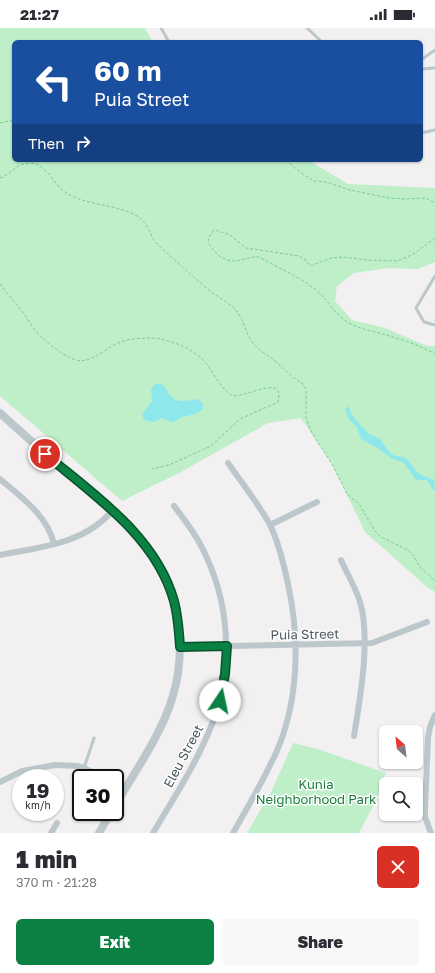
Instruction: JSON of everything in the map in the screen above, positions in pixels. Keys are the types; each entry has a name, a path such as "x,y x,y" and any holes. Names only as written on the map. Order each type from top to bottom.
{"street":[{"path":"0,413 45,454 112,511 141,540 155,559 166,579 175,608 178,624 180,647 178,673 172,698 163,722 124,790"},
{"path":"228,463 270,524 283,564 292,604 296,646 294,682 289,710 276,752 261,784 232,833"},
{"path":"0,479 34,508 45,521 54,544"},
{"path":"270,524 317,502"},
{"name":"Eleu Street","path":"152,833 199,753 211,728 220,701 225,674 227,646 224,616 215,579 207,558 192,531 174,506"},
{"path":"0,555 65,542 86,533 103,522 112,511"},
{"path":"341,560 361,603 364,620 361,691 354,736"},
{"name":"Puia Street","path":"180,647 364,644 381,641 427,622"},
{"path":"431,833 425,817 425,808 428,738 430,727 435,715"},
{"path":"0,782 22,771 55,765 78,766 84,768"},
{"path":"99,833 106,821"},
{"path":"51,833 57,823"}],"lane":[{"path":"161,28 168,40"},
{"path":"307,28 320,40"},
{"path":"423,59 435,50"},
{"path":"423,69 435,68"},
{"path":"423,132 435,130"},
{"path":"435,276 416,308 424,322 435,325"},
{"path":"84,768 94,738"}],"path":[{"path":"0,123 12,120"},
{"path":"288,162 301,173 314,181 326,182 350,190 389,198 426,198 435,203"},
{"path":"0,178 6,176 21,165 29,163 37,165 49,173 68,194 85,201 122,210 136,216 144,222 148,226 153,240 194,278 235,309 244,322 253,343 294,378 302,382 306,389 306,418 312,433 332,464 347,494 359,504 375,531 381,537 408,550 414,556 420,567 435,581"},
{"path":"435,238 415,253 397,261 342,257 331,258 310,266 306,260 299,256 246,248 230,235 220,231 215,230 211,233 208,241 213,250 227,260 235,261 253,256 258,257 294,275 313,287 328,301 335,313 348,323 392,337 435,354"},
{"path":"0,284 24,314 35,331 62,353 72,359 87,361 119,342 150,338 167,339 203,359 212,374 232,396 238,396 265,387 272,387 276,389 278,393 278,402 240,419 212,446 169,465 152,469"}],"green space":[{"path":"0,28 145,28 152,40 12,40 12,162 311,162 348,184 435,188 435,262 418,269 389,268 354,273 337,286 335,301 352,320 385,328 427,346 435,346 435,592 427,587 365,532 332,464 301,418 268,423 181,472 122,501 0,396"},
{"name":"Kunia Neighborhood Park","path":"293,743 318,749 386,773 385,777 379,777 379,792 359,833 247,833 272,790"}],"water":[{"path":"158,383 166,388 170,395 175,399 185,401 198,399 203,404 203,409 196,414 182,417 171,422 162,418 153,422 144,420 142,414 152,401 151,389"},
{"path":"349,406 355,419 369,434 380,439 389,452 395,456 403,457 408,460 419,474 434,480 435,490 433,490 427,480 416,480 404,463 391,458 361,439 357,427 349,420 345,409"}],"route":[{"path":"45,454 112,511 141,540 155,559 166,579 174,601 180,647 227,646 225,674 220,701"}]}
